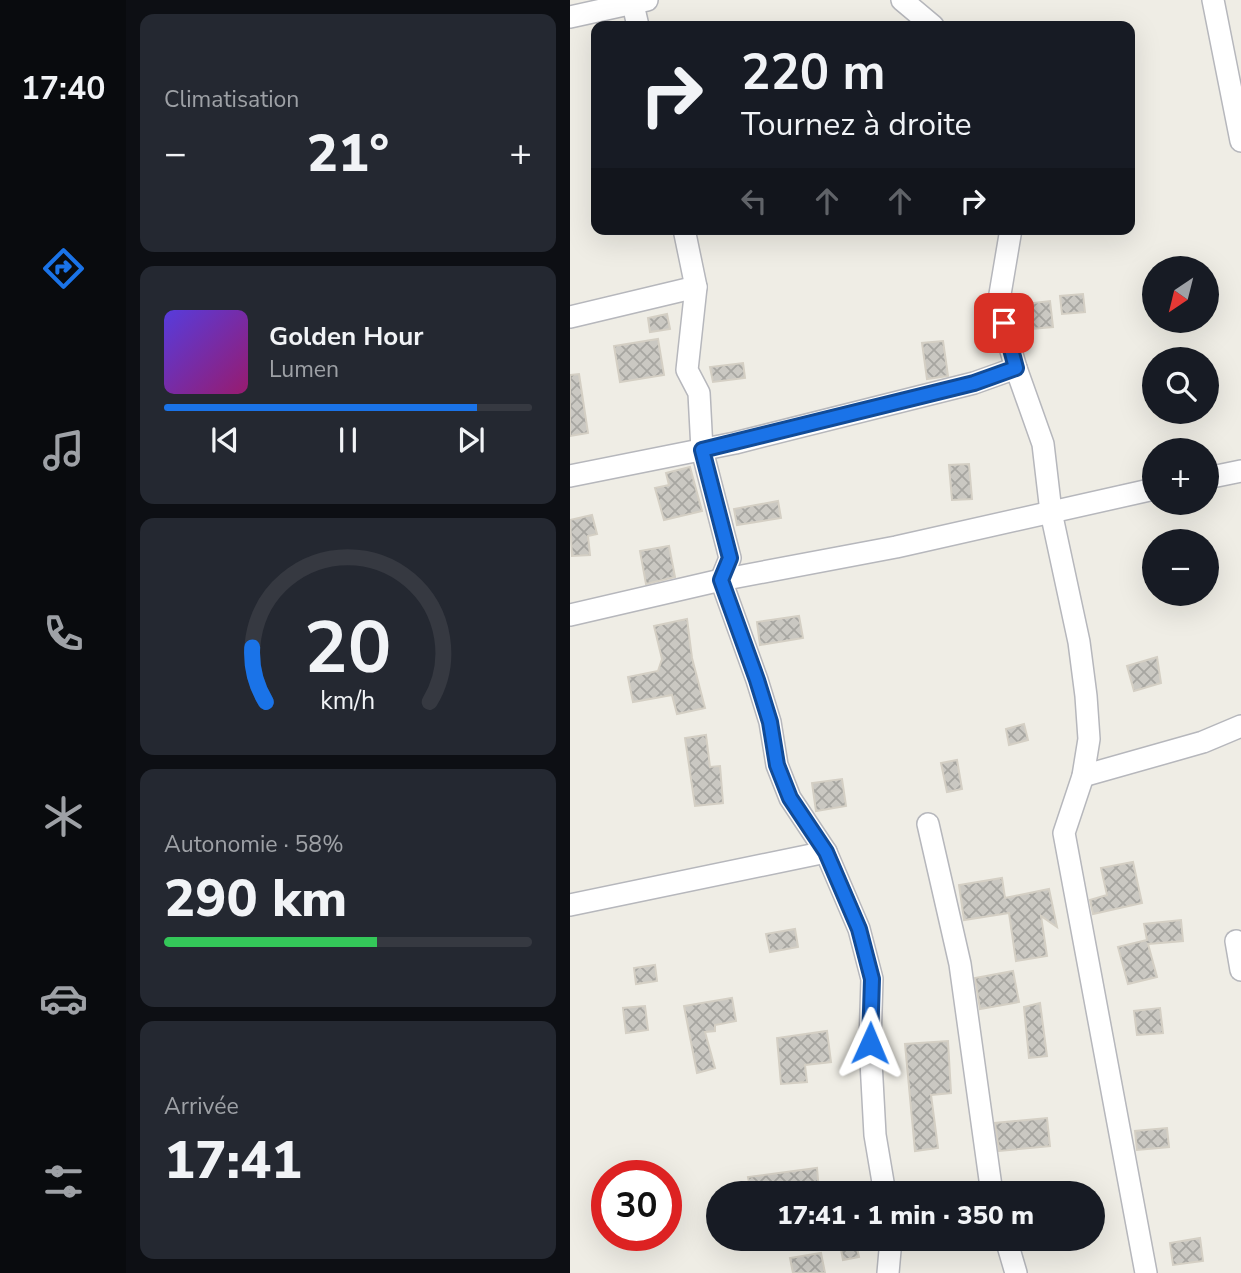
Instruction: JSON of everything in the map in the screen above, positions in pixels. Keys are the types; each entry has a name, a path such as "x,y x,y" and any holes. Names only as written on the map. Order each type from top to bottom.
{"street":[{"path":"902,0 927,21"},
{"path":"1213,0 1240,141"},
{"path":"570,17 637,1 638,21"},
{"path":"685,235 697,287 687,370 699,393 702,450 730,558 721,580 757,680 770,722 777,765 790,798 826,852 859,929 872,979 870,1043 875,1135 883,1181"},
{"path":"1010,235 998,306 1016,368 1043,444 1051,512 1079,642 1086,696 1089,739 1083,776 1064,833 1146,1273"},
{"path":"570,317 697,287"},
{"path":"570,476 702,450 974,383 1016,368"},
{"path":"1219,475 1240,471"},
{"path":"570,615 721,580 896,547 1142,492"},
{"path":"1083,776 1203,742 1240,726"},
{"path":"928,824 960,964 990,1181"},
{"path":"570,905 826,852"},
{"path":"1236,941 1240,970"},
{"path":"888,1273 890,1251"},
{"path":"1010,1251 1016,1273"}],"building":[{"path":"1083,294 1085,312 1062,314 1060,296"},
{"path":"1050,301 1053,327 1019,330 1015,305"},
{"path":"667,314 670,329 650,332 648,318"},
{"path":"658,339 664,375 620,382 614,346"},
{"path":"943,341 948,376 927,379 922,343"},
{"path":"743,363 745,378 713,382 710,367"},
{"path":"579,374 588,433 570,436 570,375"},
{"path":"969,464 972,499 952,500 949,465"},
{"path":"690,467 702,511 664,520 655,488 669,485 666,473"},
{"path":"778,501 781,518 737,525 734,509"},
{"path":"592,515 597,534 588,536 590,555 572,556 570,520"},
{"path":"669,546 675,577 646,584 640,551"},
{"path":"799,616 803,638 760,645 757,622"},
{"path":"687,619 692,658 705,708 677,714 672,695 633,702 628,677 658,671 662,659 654,626"},
{"path":"1157,657 1161,683 1134,691 1127,666"},
{"path":"1024,724 1028,740 1009,745 1006,729"},
{"path":"706,735 710,767 720,766 723,803 695,806 685,738"},
{"path":"957,760 962,789 947,792 941,763"},
{"path":"842,779 846,806 816,811 812,783"},
{"path":"1133,862 1142,903 1093,914 1090,900 1107,895 1101,868"},
{"path":"1002,878 1005,898 1049,889 1057,927 1041,916 1047,956 1016,961 1009,913 964,920 959,885"},
{"path":"1181,920 1183,941 1148,944 1157,977 1128,984 1118,947 1147,940 1144,924"},
{"path":"795,929 798,947 770,952 766,934"},
{"path":"655,965 657,981 636,984 634,968"},
{"path":"1013,971 1019,1002 980,1009 975,978"},
{"path":"732,998 736,1021 715,1025 715,1031 705,1032 715,1068 697,1073 684,1006"},
{"path":"1040,1003 1047,1056 1029,1058 1024,1007"},
{"path":"645,1006 648,1030 626,1033 623,1008"},
{"path":"1160,1008 1163,1033 1137,1035 1134,1011"},
{"path":"827,1031 831,1062 805,1065 807,1082 781,1084 777,1038"},
{"path":"948,1041 951,1093 931,1095 938,1148 915,1151 905,1044"},
{"path":"1047,1118 1050,1146 999,1151 995,1123"},
{"path":"1167,1128 1169,1147 1137,1150 1135,1131"},
{"path":"817,1168 818,1181 749,1181 748,1177"},
{"path":"1200,1238 1203,1261 1173,1265 1170,1243"},
{"path":"841,1251 858,1251 859,1257 843,1260"},
{"path":"821,1253 825,1273 793,1273 790,1258"}],"route":[{"path":"870,1043 872,979 859,929 826,852 790,798 777,765 770,722 744,638 721,580 730,558 702,450 974,383 1016,368 1004,323"}]}
